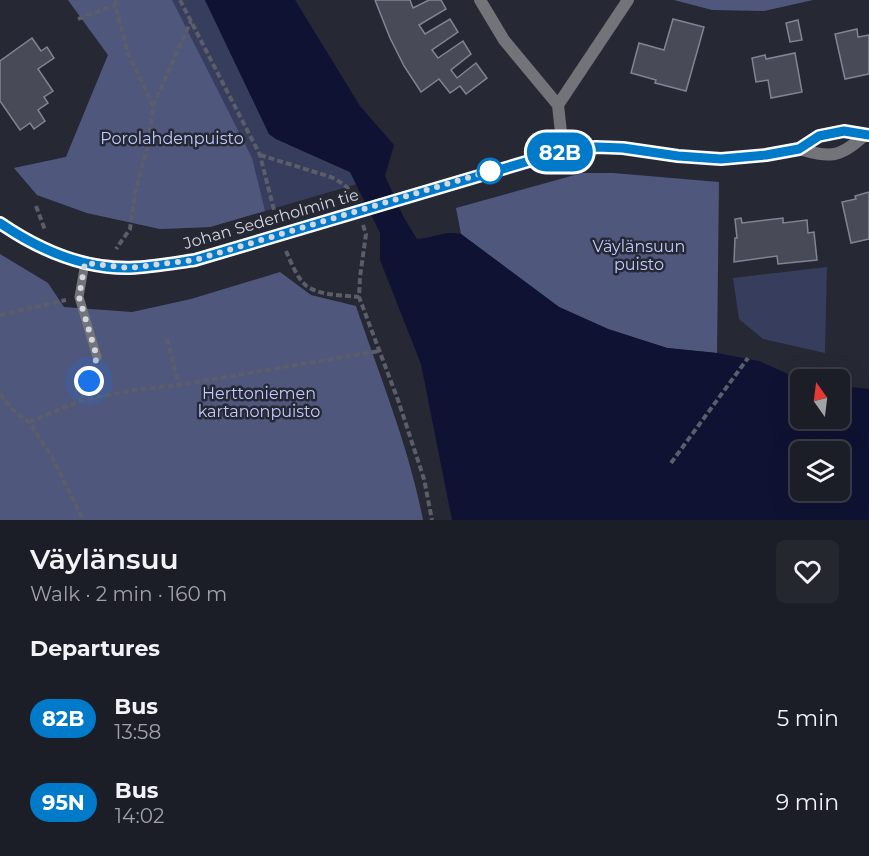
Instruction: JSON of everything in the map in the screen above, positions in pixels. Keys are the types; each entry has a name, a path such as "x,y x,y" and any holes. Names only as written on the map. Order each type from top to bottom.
{"street":[{"path":"480,0 504,40 558,105 563,151"},
{"path":"558,105 628,0"},
{"path":"799,149 819,136 844,131 867,135"},
{"path":"799,149 823,156 848,150 867,135"},
{"name":"Johan Sederholmin tie","path":"0,224 27,242 53,253 85,263 128,268 195,260 563,151 596,147 623,148 678,156 721,159 799,149"}],"lane":[{"path":"85,263 79,297 97,357"}],"path":[{"path":"180,0 260,155 276,217"},
{"path":"78,19 115,3 128,53 153,106"},
{"path":"129,229 135,194 149,141 153,106 192,21"},
{"path":"260,155 331,177"},
{"path":"366,234 360,277 360,297 424,479 432,520"},
{"path":"286,251 307,287 326,293 360,297"},
{"path":"0,315 63,301"},
{"path":"167,339 179,385"},
{"path":"29,422 80,401 134,390 179,385 379,351"},
{"path":"80,401 97,357"},
{"path":"671,463 748,358"},
{"path":"0,394 13,410 29,422 52,457 83,520"}],"green space":[{"name":"Porolahdenpuisto","path":"68,0 205,0 269,134 350,172 357,184 210,227 160,229 87,213 37,195 14,168 66,157 108,55"},
{"name":"Porolahdenpuisto","path":"68,0 172,0 252,158 265,211 210,227 160,229 87,213 37,195 14,168 66,157 108,55"},
{"path":"674,0 813,0 764,11 712,10"},
{"name":"Väylänsuun puisto","path":"582,173 613,173 719,182 717,353 667,348 608,329 559,307 461,234 456,208"},
{"name":"Herttoniemen kartanonpuisto","path":"0,254 48,283 64,307 132,312 191,299 280,272 311,295 356,306 402,439 423,520 0,520"},
{"path":"827,267 825,353 763,339 739,319 733,278"}],"shaded area":[{"path":"205,0 295,0 360,106 394,145 385,176 404,218 417,239 450,233 461,234 559,307 608,329 667,348 717,353 759,361 790,375 790,429 850,429 850,387 869,389 869,520 452,520 421,364 380,260 380,233 350,172 269,134"}],"building":[{"path":"375,0 410,0 413,8 429,0 441,0 446,9 419,25 425,34 450,19 458,32 432,50 438,58 463,41 471,54 451,70 457,78 476,63 487,78 466,94 460,86 450,93 439,79 421,92 390,38"},
{"path":"673,19 704,27 686,91 655,83 656,80 631,73 639,43 664,50"},
{"path":"798,20 802,40 790,42 786,23"},
{"path":"857,29 858,37 869,35 869,74 845,79 835,34"},
{"path":"32,38 41,51 47,47 54,58 38,69 53,91 44,97 48,103 38,110 45,121 34,129 30,123 20,130 0,101 0,61"},
{"path":"795,53 802,92 771,98 768,80 756,82 752,58 765,55 766,59"},
{"path":"869,192 869,239 851,243 842,202 856,199 855,196"},
{"path":"741,218 742,223 783,218 783,223 807,220 808,233 814,232 817,260 778,264 777,256 734,262 735,238 737,238 735,219"}],"bus line":[{"name":"82B","path":"0,223 27,242 85,263 128,268 148,267 195,260 563,151 596,147 623,148 678,156 721,159 799,149 819,136 844,131 869,135"}],"route":[{"path":"89,381 97,357 79,297 85,263 128,268 195,260 490,171"}]}
